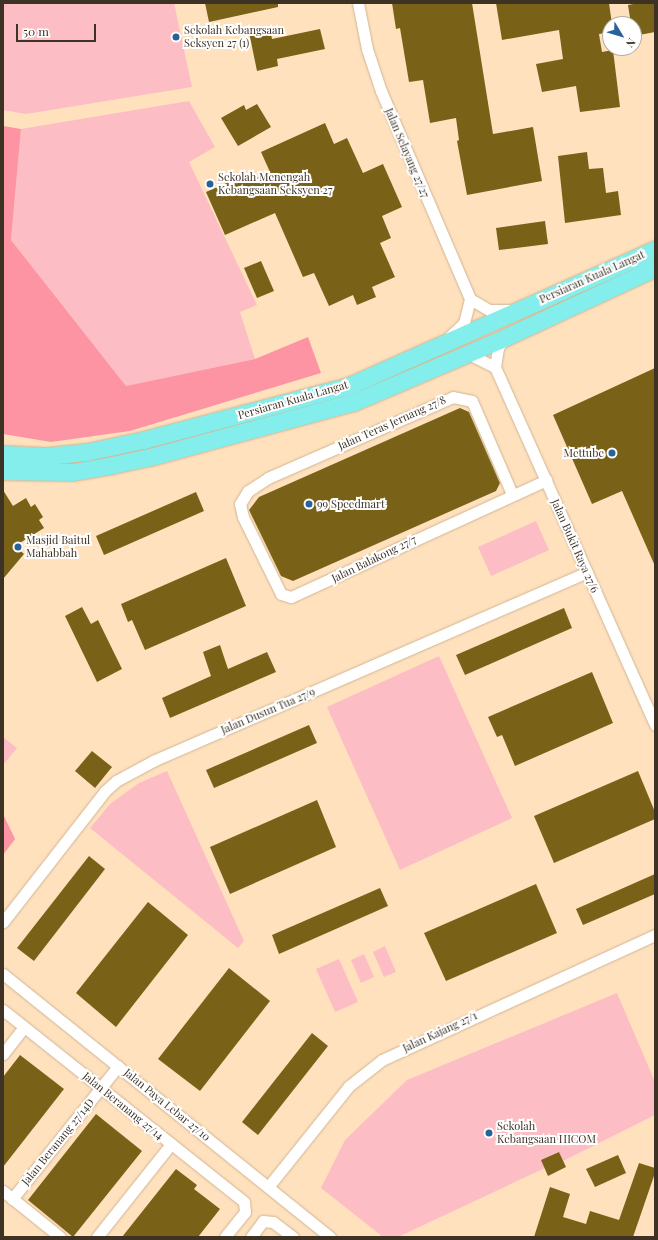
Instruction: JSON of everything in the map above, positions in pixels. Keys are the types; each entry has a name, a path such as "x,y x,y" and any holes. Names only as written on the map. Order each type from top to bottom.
{"main road":[{"name":"Persiaran Kuala Langat","path":"3,454 46,456 86,452 143,440 348,386 516,310 654,254"},
{"name":"Persiaran Kuala Langat","path":"3,471 73,472 127,462 354,402 469,354 655,268"},
{"path":"348,386 354,402"}],"street":[{"name":"Jalan Selayang 27/27","path":"358,3 367,49 380,91 470,299"},
{"path":"437,345 464,323 470,299 489,310 516,310"},
{"path":"469,354 495,367 498,348 504,338"},
{"name":"Jalan Bukit Raya 27/6","path":"495,367 655,725"},
{"name":"Jalan Teras Jernang 27/8","path":"244,517 240,504 248,491 258,484 453,396 472,401 512,494"},
{"name":"Jalan Balakong 27/7","path":"244,517 281,594 291,597 512,494 546,480"},
{"name":"Jalan Dusun Tua 27/9","path":"3,922 105,791 116,781 162,757 587,572"},
{"name":"Jalan Kajang 27/1","path":"268,1187 349,1086 382,1060 655,935"},
{"name":"Jalan Paya Lebar 27/10","path":"3,974 330,1237"},
{"name":"Jalan Beranang 27/14","path":"3,1010 244,1202 245,1212 225,1237"},
{"path":"3,1054 24,1027"},
{"name":"Jalan Beranang 27/14D","path":"12,1199 118,1066"},
{"path":"97,1237 171,1144"},
{"path":"3,1191 60,1237"},
{"path":"251,1237 263,1221 273,1222 293,1237"}],"shaded area":[{"path":"3,3 174,3 192,87 26,114 3,110"},
{"path":"189,101 215,147 189,162 257,305 240,312 255,359 126,386 11,240 21,129"},
{"path":"3,126 21,129 11,240 126,386 255,359 308,337 321,373 130,431 51,442 3,434"},
{"path":"536,521 549,550 491,576 478,547"},
{"path":"439,656 512,818 400,870 327,707"},
{"path":"3,737 17,748 3,765"},
{"path":"167,771 244,941 238,948 90,828 110,804 139,783"},
{"path":"3,814 15,839 3,855"},
{"path":"385,946 396,972 384,977 373,952"},
{"path":"364,954 374,977 361,983 351,960"},
{"path":"339,959 358,1002 335,1012 316,969"},
{"name":"Sekolah Kebangsaan HICOM","path":"617,993 655,1082 655,1115 563,1161 559,1152 541,1160 545,1168 398,1237 383,1237 321,1188 345,1140 407,1080"}],"building":[{"path":"205,3 278,3 278,7 209,22"},
{"path":"392,3 472,3 493,134 533,127 542,181 467,195 457,141 459,140 456,118 430,123 423,80 409,82 400,28 396,29"},
{"path":"496,3 609,3 611,16 602,16 602,33 599,34 602,56 614,56 620,107 580,112 576,86 542,92 536,64 563,59 559,30 502,40"},
{"path":"655,3 655,32 642,34 642,16 630,16 628,5"},
{"path":"270,28 272,39 320,29 325,49 277,59 278,66 257,71 249,32"},
{"path":"257,104 271,127 238,146 221,118 244,105 246,110"},
{"path":"325,123 334,144 347,138 363,173 383,164 402,207 382,216 391,238 380,243 395,277 372,287 376,297 357,305 353,295 329,306 314,273 303,277 275,213 225,235 206,192 243,176 246,183 270,172 261,152"},
{"path":"587,152 589,169 603,168 606,193 618,191 621,215 565,223 558,156"},
{"path":"545,221 548,244 499,250 496,228"},
{"path":"261,261 274,291 257,298 244,268"},
{"name":"Mettube","path":"655,368 655,566 622,491 592,504 553,415"},
{"path":"460,408 469,412 500,483 496,491 293,581 281,576 249,510 259,497"},
{"name":"Masjid Baitul Mahabbah","path":"3,490 13,506 26,498 31,507 35,504 43,517 39,520 44,528 15,546 24,554 3,579"},
{"path":"196,492 204,511 104,555 96,536"},
{"path":"226,558 246,606 145,650 132,620 128,622 121,604"},
{"path":"82,607 91,624 98,620 122,669 97,682 65,616"},
{"path":"564,608 572,628 465,675 456,655"},
{"path":"220,645 228,669 267,652 276,672 170,718 162,698 211,676 203,652"},
{"path":"592,672 613,723 515,766 502,735 497,737 488,717"},
{"path":"309,725 317,743 214,788 206,770"},
{"path":"92,751 112,767 95,788 75,771"},
{"path":"638,771 655,812 655,819 554,863 534,816"},
{"path":"317,800 336,847 230,894 210,847"},
{"path":"89,856 105,869 34,961 17,948"},
{"path":"655,874 655,894 583,925 576,909"},
{"path":"536,884 557,933 446,981 424,933"},
{"path":"380,888 388,906 279,954 272,935"},
{"path":"148,902 188,935 116,1027 76,993"},
{"path":"229,968 270,1001 200,1091 158,1059"},
{"path":"312,1033 328,1046 258,1135 242,1122"},
{"path":"20,1055 64,1089 3,1167 3,1077"},
{"path":"96,1114 142,1151 73,1237 28,1200"},
{"path":"559,1152 566,1167 548,1176 541,1160"},
{"path":"618,1155 626,1173 595,1187 586,1169"},
{"path":"639,1163 655,1168 655,1173 633,1237 534,1237 550,1187 570,1194 563,1217 586,1224 590,1211 619,1220"},
{"path":"176,1169 197,1185 194,1189 220,1209 198,1237 122,1237"}],"place":[{"name":"Sekolah Kebangsaan Seksyen 27 (1)","path":"176,37"},
{"name":"Sekolah Menengah Kebangsaan Seksyen 27","path":"210,184"},
{"name":"Mettube","path":"612,453"},
{"name":"99 Speedmart","path":"309,504"},
{"name":"Masjid Baitul Mahabbah","path":"18,547"},
{"name":"Sekolah Kebangsaan HICOM","path":"489,1133"}]}
